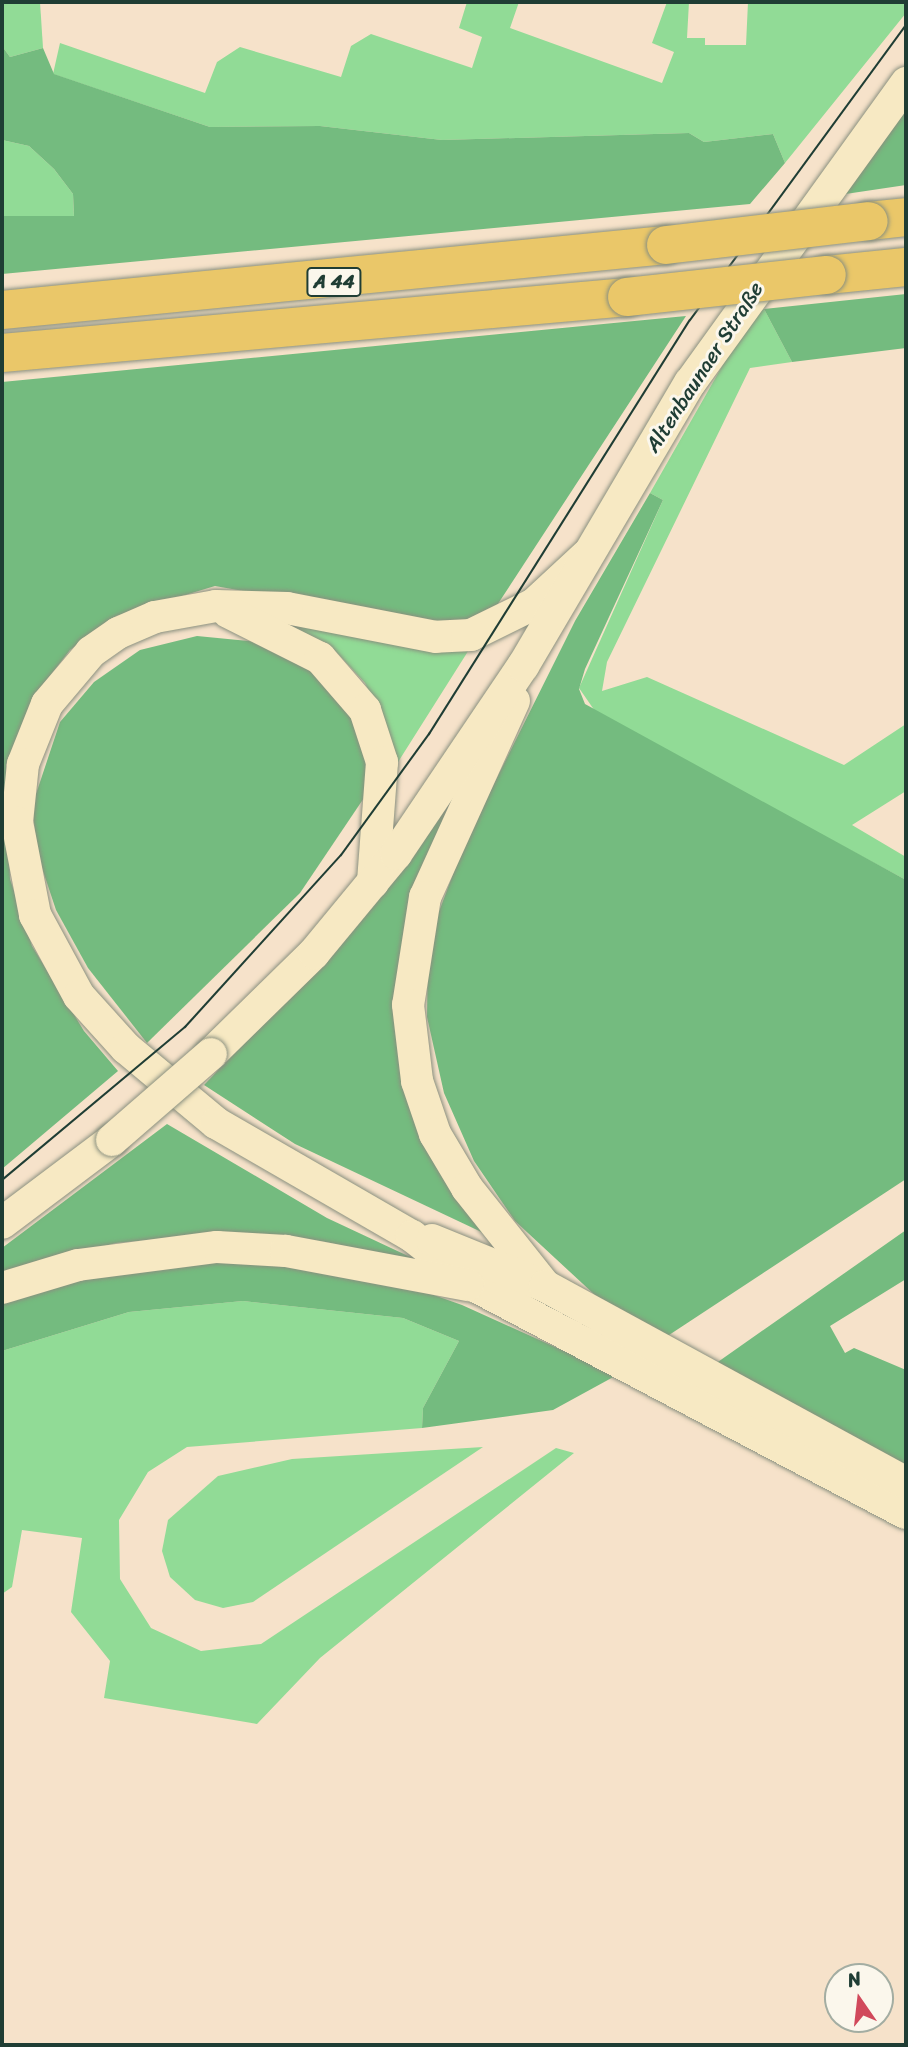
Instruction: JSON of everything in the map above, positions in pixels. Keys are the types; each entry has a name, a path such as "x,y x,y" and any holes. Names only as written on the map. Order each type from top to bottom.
{"highway":[{"name":"A 44","path":"2,310 666,245 906,217"},
{"name":"A 44","path":"2,353 627,298 906,267"}],"main road":[{"name":"Altenbaunaer Straße","path":"523,666 586,555 690,383 906,83"},
{"path":"586,555 516,616 454,637 287,608 216,606 155,617 118,633 91,652 47,704 29,743 19,793 25,882 51,953 79,996 153,1072 249,1144 412,1236 477,1287 596,1350 732,1406 906,1483"},
{"path":"216,606 320,658 365,710 382,762 373,883"},
{"path":"2,1223 112,1140 211,1054 373,883 523,666"},
{"path":"523,666 509,721 425,897 408,1005 418,1081 435,1133 467,1188 545,1286"},
{"path":"412,1236 545,1286 906,1513"},
{"path":"2,1288 78,1265 217,1247 286,1251 477,1287"}],"green space":[{"path":"2,2 40,2 43,48 10,57 2,46"},
{"path":"467,2 519,2 510,28 662,83 674,52 652,43 667,2 689,2 687,38 705,38 705,45 746,45 748,2 906,2 906,13 785,163 773,134 704,142 689,133 442,140 320,126 210,127 53,74 60,43 205,93 217,62 240,47 341,77 351,46 371,34 472,68 482,37 459,28"},
{"path":"2,46 10,57 43,48 54,74 210,127 320,126 442,140 689,133 704,142 773,134 785,163 750,204 2,274 2,216 74,216 73,194 54,169 29,146 2,140"},
{"path":"906,98 906,185 832,196"},
{"path":"2,140 29,146 54,169 73,194 74,217 2,216"},
{"path":"906,294 906,348 792,362 764,309"},
{"path":"764,309 792,362 750,368 607,662 602,691 647,677 844,765 906,724 906,791 852,825 906,857 906,880 597,714 579,688 663,500 650,493 749,319"},
{"path":"686,316 490,616 450,627 215,586 116,616 70,650 39,690 6,765 10,879 32,946 84,1031 118,1071 2,1169 2,382"},
{"path":"650,493 663,500 585,669 579,689 585,704 906,880 906,1179 666,1337 610,1309 515,1221 474,1161 444,1093 427,1017 428,941 465,842 575,621"},
{"path":"271,621 472,645 393,770 389,733 365,683 329,644"},
{"path":"197,636 259,642 302,661 349,703 367,740 372,786 300,893 147,1043 88,968 56,910 38,856 32,806 60,722 94,682 140,650"},
{"path":"453,801 396,1022 492,1237 295,1144 204,1085 277,1009"},
{"path":"167,1124 327,1218 423,1263 321,1241 213,1234 116,1243 2,1273 2,1248"},
{"path":"906,1230 906,1279 830,1326 845,1353 854,1348 906,1370 906,1470 715,1364"},
{"path":"201,1259 380,1276 462,1305 617,1375 553,1410 422,1428 423,1408 459,1341 403,1318 243,1301 129,1312 2,1351 2,1303 41,1288"},
{"path":"243,1301 403,1318 459,1341 423,1408 422,1428 187,1447 148,1472 119,1520 120,1579 151,1628 201,1651 261,1644 556,1448 574,1453 320,1658 257,1724 104,1698 110,1661 71,1612 82,1538 22,1530 12,1587 2,1594 2,1351 129,1312"},
{"path":"483,1447 253,1602 223,1608 195,1600 170,1577 162,1551 168,1520 218,1476 292,1459"}],"tram line":[{"path":"2,1180 185,1027 341,855 429,734 690,320 906,25"}]}
